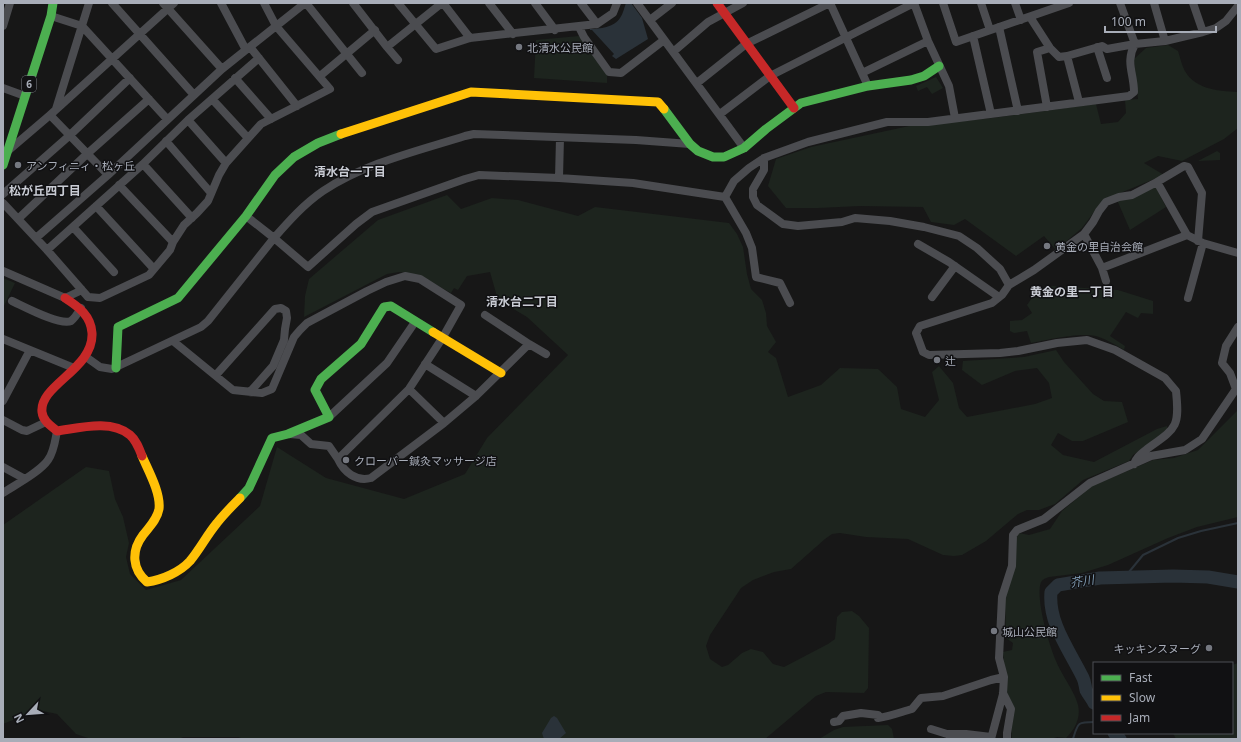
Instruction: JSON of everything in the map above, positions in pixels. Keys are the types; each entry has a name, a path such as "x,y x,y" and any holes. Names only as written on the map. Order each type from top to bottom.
{"street":[{"path":"3,26 10,3"},
{"name":"6","path":"3,165 51,16 53,3"},
{"path":"53,112 89,3"},
{"path":"112,3 194,94"},
{"path":"221,3 248,48 259,58 297,106"},
{"path":"3,203 88,297 100,298 149,275 170,250 173,242 184,225 208,201 226,163 260,124 330,89 276,26 264,3"},
{"path":"353,3 398,60"},
{"path":"398,3 436,50 470,38 556,30 597,24 614,13 617,3"},
{"path":"387,47 442,3 470,38"},
{"path":"489,3 513,34"},
{"path":"535,3 556,30"},
{"path":"581,3 597,24"},
{"path":"637,3 744,148"},
{"path":"650,20 672,3"},
{"path":"717,3 794,108"},
{"path":"673,52 708,22 743,3"},
{"path":"697,83 746,44 830,3 868,86"},
{"path":"720,114 770,76 914,3 928,41 949,86 955,118"},
{"path":"943,3 956,42 1030,17 1052,6 1069,3"},
{"path":"981,3 990,30"},
{"path":"1015,3 1021,20"},
{"path":"725,196 734,181 764,158 808,142 887,122 928,122 1132,95 1134,88 1130,58 1135,44 1120,3"},
{"path":"1154,3 1165,41"},
{"path":"1193,3 1203,32"},
{"path":"36,238 108,175 222,69 303,4 347,53 362,73"},
{"path":"8,150 53,112 139,34 168,5 222,69"},
{"path":"1030,17 1050,48 1059,57 1102,46 1107,49 1165,41 1203,32 1216,28 1226,21 1238,6"},
{"path":"51,16 82,26 168,119"},
{"path":"579,26 584,37 609,72 621,73 664,40"},
{"path":"999,28 1018,111"},
{"path":"320,76 375,30"},
{"path":"973,36 992,114"},
{"path":"862,73 928,41"},
{"path":"1097,47 1107,78"},
{"path":"1047,107 1037,52 1050,48"},
{"path":"1067,56 1079,102"},
{"path":"47,250 143,164 188,120 259,58"},
{"path":"116,368 118,327 178,298 246,216 275,175 294,157 318,143 355,128 471,92 658,102 690,144 698,151 713,157 724,157 744,148 801,103 868,86 911,80 924,76 939,66"},
{"path":"3,194 69,136 130,78"},
{"path":"236,78 271,119"},
{"path":"3,88 25,96"},
{"path":"18,218 149,99"},
{"path":"212,99 248,138"},
{"path":"53,112 69,136 108,175"},
{"path":"188,120 226,163"},
{"path":"86,357 100,368 112,370 201,327 208,321 291,219 322,192 362,170 474,134 636,140 690,144"},
{"path":"559,178 560,138"},
{"path":"166,141 211,193"},
{"path":"764,158 764,170 753,189 753,198 757,205 783,224 798,226 842,222 855,218 924,226 959,236 977,248 1000,269 1009,285"},
{"path":"143,164 192,218"},
{"path":"1134,464 1136,457 1172,432 1178,418 1176,391 1165,378 1115,350 1087,340 1057,343 1000,353 929,355 923,352 916,333 920,326 992,303 999,298 1009,285 1034,270 1084,234 1106,202 1119,197 1132,195 1184,166 1188,166 1202,193 1201,242 1188,298"},
{"path":"246,216 308,267 356,224 372,212 385,206 479,175 633,183 725,196"},
{"path":"1157,182 1187,235 1201,242 1238,253"},
{"path":"119,185 173,242"},
{"path":"725,196 746,233 752,248 756,277 780,283 790,303"},
{"path":"96,206 154,269"},
{"path":"73,227 114,272"},
{"path":"1084,234 1102,268 1106,281"},
{"path":"1102,268 1187,235"},
{"path":"918,244 955,266 999,298"},
{"path":"932,297 955,266"},
{"path":"3,271 65,298 80,308 92,326 91,343 86,357 43,402 42,416 46,422 58,431 112,426 130,435 135,441 146,466 158,499 159,507 153,524 139,541 136,551 136,570 147,582 164,578 180,569 190,561 217,522 249,488 272,438 288,434 329,417 387,363 415,322"},
{"path":"173,341 233,390 262,393 272,389 294,337 307,323 386,282 405,276 420,279 461,305 443,337 409,389 338,459"},
{"path":"65,298 82,290"},
{"path":"12,301 55,320 64,322 70,321 76,316 80,308"},
{"path":"329,417 315,390 321,379 361,344 384,307 390,306 501,372"},
{"path":"216,375 275,309 281,308 286,311 287,318 284,328 284,340 274,366 250,392"},
{"path":"485,315 546,354"},
{"path":"932,729 947,734 966,734 991,738 1003,693 1004,677 999,658 1002,598 1012,566 1013,534 1017,530 1044,519 1085,486 1151,456 1180,452 1198,443 1237,388 1230,373 1222,363 1226,346 1238,327"},
{"path":"3,339 74,368"},
{"path":"288,434 301,435 310,444 329,446 343,469 353,476 366,479 371,478 444,423 476,396 529,344"},
{"path":"3,401 30,350"},
{"path":"426,364 476,396"},
{"path":"409,389 444,423"},
{"path":"3,420 27,431 46,422"},
{"path":"3,494 37,471 48,461 54,447 58,431"},
{"path":"3,467 24,479"},
{"path":"834,722 839,721 843,716 861,713 878,714 878,718 895,715 912,709 921,698 943,696 1004,677"},
{"path":"1003,693 1011,709 1006,733 1007,739"}],"shaded area":[{"path":"626,3 631,3 642,18 648,39 616,59 612,56 614,54 590,29 602,28 614,24 623,13"},
{"path":"579,36 607,75 607,83 534,78 536,40"},
{"path":"1168,45 1178,51 1183,67 1192,80 1206,87 1222,91 1238,92 1238,128 1224,139 1182,161 1158,156 1144,163 1164,175 1113,196 1097,208 1082,228 1056,250 1044,236 1016,256 965,219 954,225 931,222 923,207 860,206 786,208 768,186 776,159 811,147 914,125 992,118 1096,104 1101,124 1118,122 1126,113 1125,100 1138,99 1134,59 1146,48"},
{"path":"936,77 943,88 932,94 927,87 918,91 916,86"},
{"path":"1217,151 1220,153 1220,160 1198,161"},
{"path":"1155,186 1166,207 1130,230 1117,200"},
{"path":"447,195 461,209 492,198 518,200 578,216 595,207 729,223 737,234 743,247 751,289 762,300 766,313 767,326 776,342 768,352 776,358 788,397 821,385 840,368 878,369 897,387 901,409 925,417 939,400 932,372 939,366 953,383 959,408 967,417 1035,404 1052,398 1049,383 1037,368 1015,371 982,385 962,370 963,361 1024,357 1056,350 1064,362 1093,394 1104,401 1122,402 1128,422 1083,441 1072,441 1058,433 1051,445 1063,455 1094,462 1157,429 1167,426 1167,430 1133,455 1129,461 1083,480 1055,504 1039,510 1027,510 1018,514 986,541 962,555 943,555 908,539 866,537 840,533 832,534 791,569 774,572 753,580 741,588 710,635 706,646 710,659 722,667 728,665 742,653 751,649 763,652 773,664 784,667 835,639 837,617 842,612 852,611 859,616 869,628 868,688 864,693 826,692 816,696 765,739 244,739 238,737 183,737 179,739 91,739 76,734 57,714 38,710 3,724 3,525 86,467 109,471 115,499 123,517 129,543 126,557 130,574 146,590 181,580 260,506 277,447 326,478 404,499 465,474 487,438 568,355 527,317 498,300 490,272 467,276 458,290 454,288 451,293 419,275 399,272 387,274 304,317 305,296 309,279 378,220"},
{"path":"3,278 15,283 3,308"},
{"path":"1052,286 1118,290 1153,301 1153,314 1141,313 1138,318 1126,312 1110,336 1125,346 1124,350 1115,344 1092,335 1075,335 1031,343 1027,331 1014,333 1010,331 1010,321 1022,320 1032,313 1027,305 1040,290"},
{"path":"1238,410 1238,517 1197,527 1168,538 1108,565 1082,573 1049,577 1041,582 1041,610 1053,654 1076,700 1079,714 1075,727 1066,738 1012,739 1003,652 1012,650 1013,643 1006,638 1005,599 1016,535 1019,533 1029,535 1050,529 1062,511 1092,486 1153,460 1174,458 1198,450"},
{"path":"1238,663 1238,739 1176,739 1174,734 1233,734 1233,665"},
{"path":"554,716 557,718 566,733 559,739 544,739 542,733 551,718"},
{"path":"888,725 892,729 894,739 819,739 834,730 843,727"}],"waterway":[{"path":"1124,578 1143,555 1178,538 1201,531 1238,523"},
{"name":"芥川","path":"1093,701 1086,690 1085,682 1056,626 1051,603 1051,592 1058,585 1100,578 1173,576 1208,577 1238,582"},
{"path":"1073,739 1079,724 1084,722 1093,722"},
{"name":"芥川","path":"1115,734 1120,739"}],"traffic: fast":[{"path":"3,165 51,16 53,3"},
{"path":"664,109 690,144 698,151 713,157 724,157 744,148 766,129 801,103 868,86 911,80 924,76 939,66"},
{"path":"116,368 118,327 178,298 246,216 275,175 294,157 318,143 341,134"},
{"path":"240,498 249,488 272,438 288,434 329,417 315,390 321,379 361,344 384,307 391,306 433,332"}],"traffic: slow":[{"path":"341,134 471,92 658,102 664,109"},
{"path":"433,332 501,373"},
{"path":"142,456 154,482 159,503 159,509 156,517 139,541 135,553 138,571 147,582 170,575 186,565 210,532 240,498"}],"traffic: jam":[{"path":"717,3 794,108"},
{"path":"65,298 75,305 87,317 92,333 90,346 85,357 49,393 43,402 42,412 44,418 57,431 95,426 114,427 122,430 134,439 142,456"}],"place":[{"name":"北清水公民館","path":"519,47"},
{"name":"アンフィニィ・松ヶ丘","path":"18,165"},
{"name":"黄金の里自治会館","path":"1047,246"},
{"name":"辻","path":"937,360"},
{"name":"クローバー鍼灸マッサージ店","path":"346,460"},
{"name":"城山公民館","path":"994,631"},
{"name":"キッキンスヌーグ","path":"1209,648"}],"district":[{"name":"清水台一丁目","path":"350,171"},
{"name":"松が丘四丁目","path":"45,190"},
{"name":"黄金の里一丁目","path":"1072,291"},
{"name":"清水台二丁目","path":"522,301"}]}
